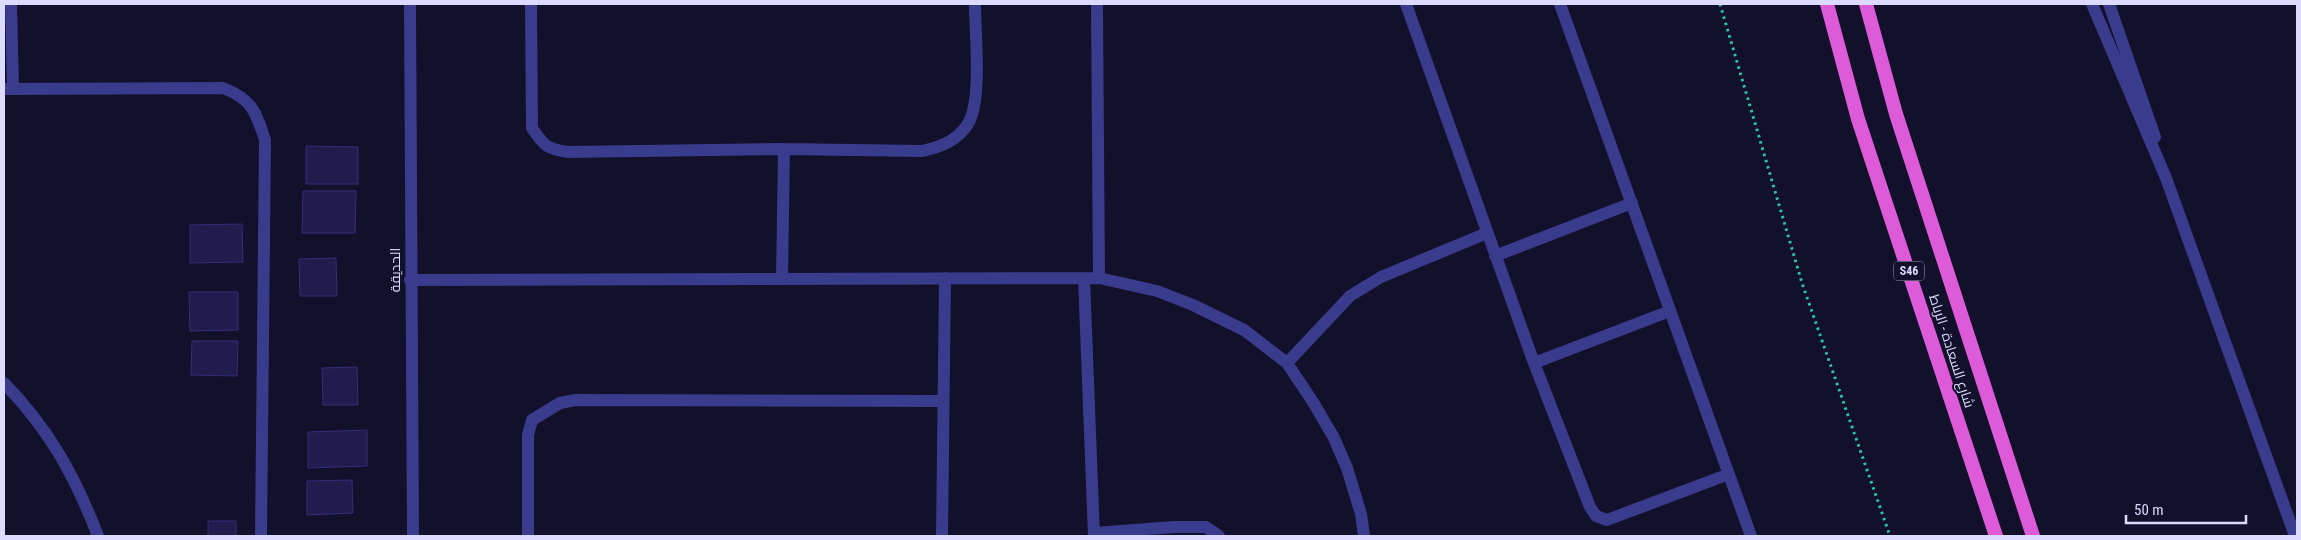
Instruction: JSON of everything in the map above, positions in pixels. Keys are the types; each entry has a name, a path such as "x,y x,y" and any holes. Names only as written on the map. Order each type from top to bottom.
{"highway":[{"name":"شارع السعادة - الرباط","path":"1827,4 1858,119 1996,536"},
{"name":"شارع السعادة - الرباط","path":"1866,4 1896,114 2033,536"}],"street":[{"path":"11,4 9,89 223,88 240,94 252,105 265,140 261,536"},
{"name":"الحديقة","path":"410,4 410,280 413,536"},
{"path":"531,4 532,128 542,143 551,150 568,152 784,149 922,151 940,148 956,138 970,122 976,95 975,4"},
{"path":"1097,4 1099,278"},
{"path":"1406,4 1534,363 1590,507 1596,516 1607,520 1729,474"},
{"path":"1560,4 1751,536"},
{"path":"2092,4 2166,178 2296,536"},
{"path":"2109,4 2147,110 2166,178"},
{"path":"782,279 784,149"},
{"path":"1495,256 1632,203"},
{"path":"1287,363 1350,296 1381,277 1487,233"},
{"path":"942,536 942,402 945,278"},
{"path":"1084,278 1094,534 1174,527 1206,528 1219,536"},
{"path":"410,280 1099,278 1157,291 1193,305 1244,330 1287,363 1334,438 1347,468 1362,514 1364,536"},
{"path":"1534,363 1670,311"},
{"path":"4,383 50,437 84,499 98,536"},
{"path":"528,536 528,435 532,420 560,403 576,400 942,402"}],"path":[{"path":"1720,4 1802,283 1890,536"}],"building":[{"path":"306,146 358,147 358,184 306,184"},
{"path":"303,191 356,191 355,233 302,233"},
{"path":"242,224 243,262 190,263 190,225"},
{"path":"336,258 337,296 300,296 299,259"},
{"path":"189,292 238,292 238,330 190,331"},
{"path":"192,341 238,341 237,376 191,375"},
{"path":"357,367 358,405 323,405 322,368"},
{"path":"367,430 367,466 308,468 308,432"},
{"path":"352,480 353,513 307,515 307,481"},
{"path":"208,521 236,521 236,536 208,536"}]}
